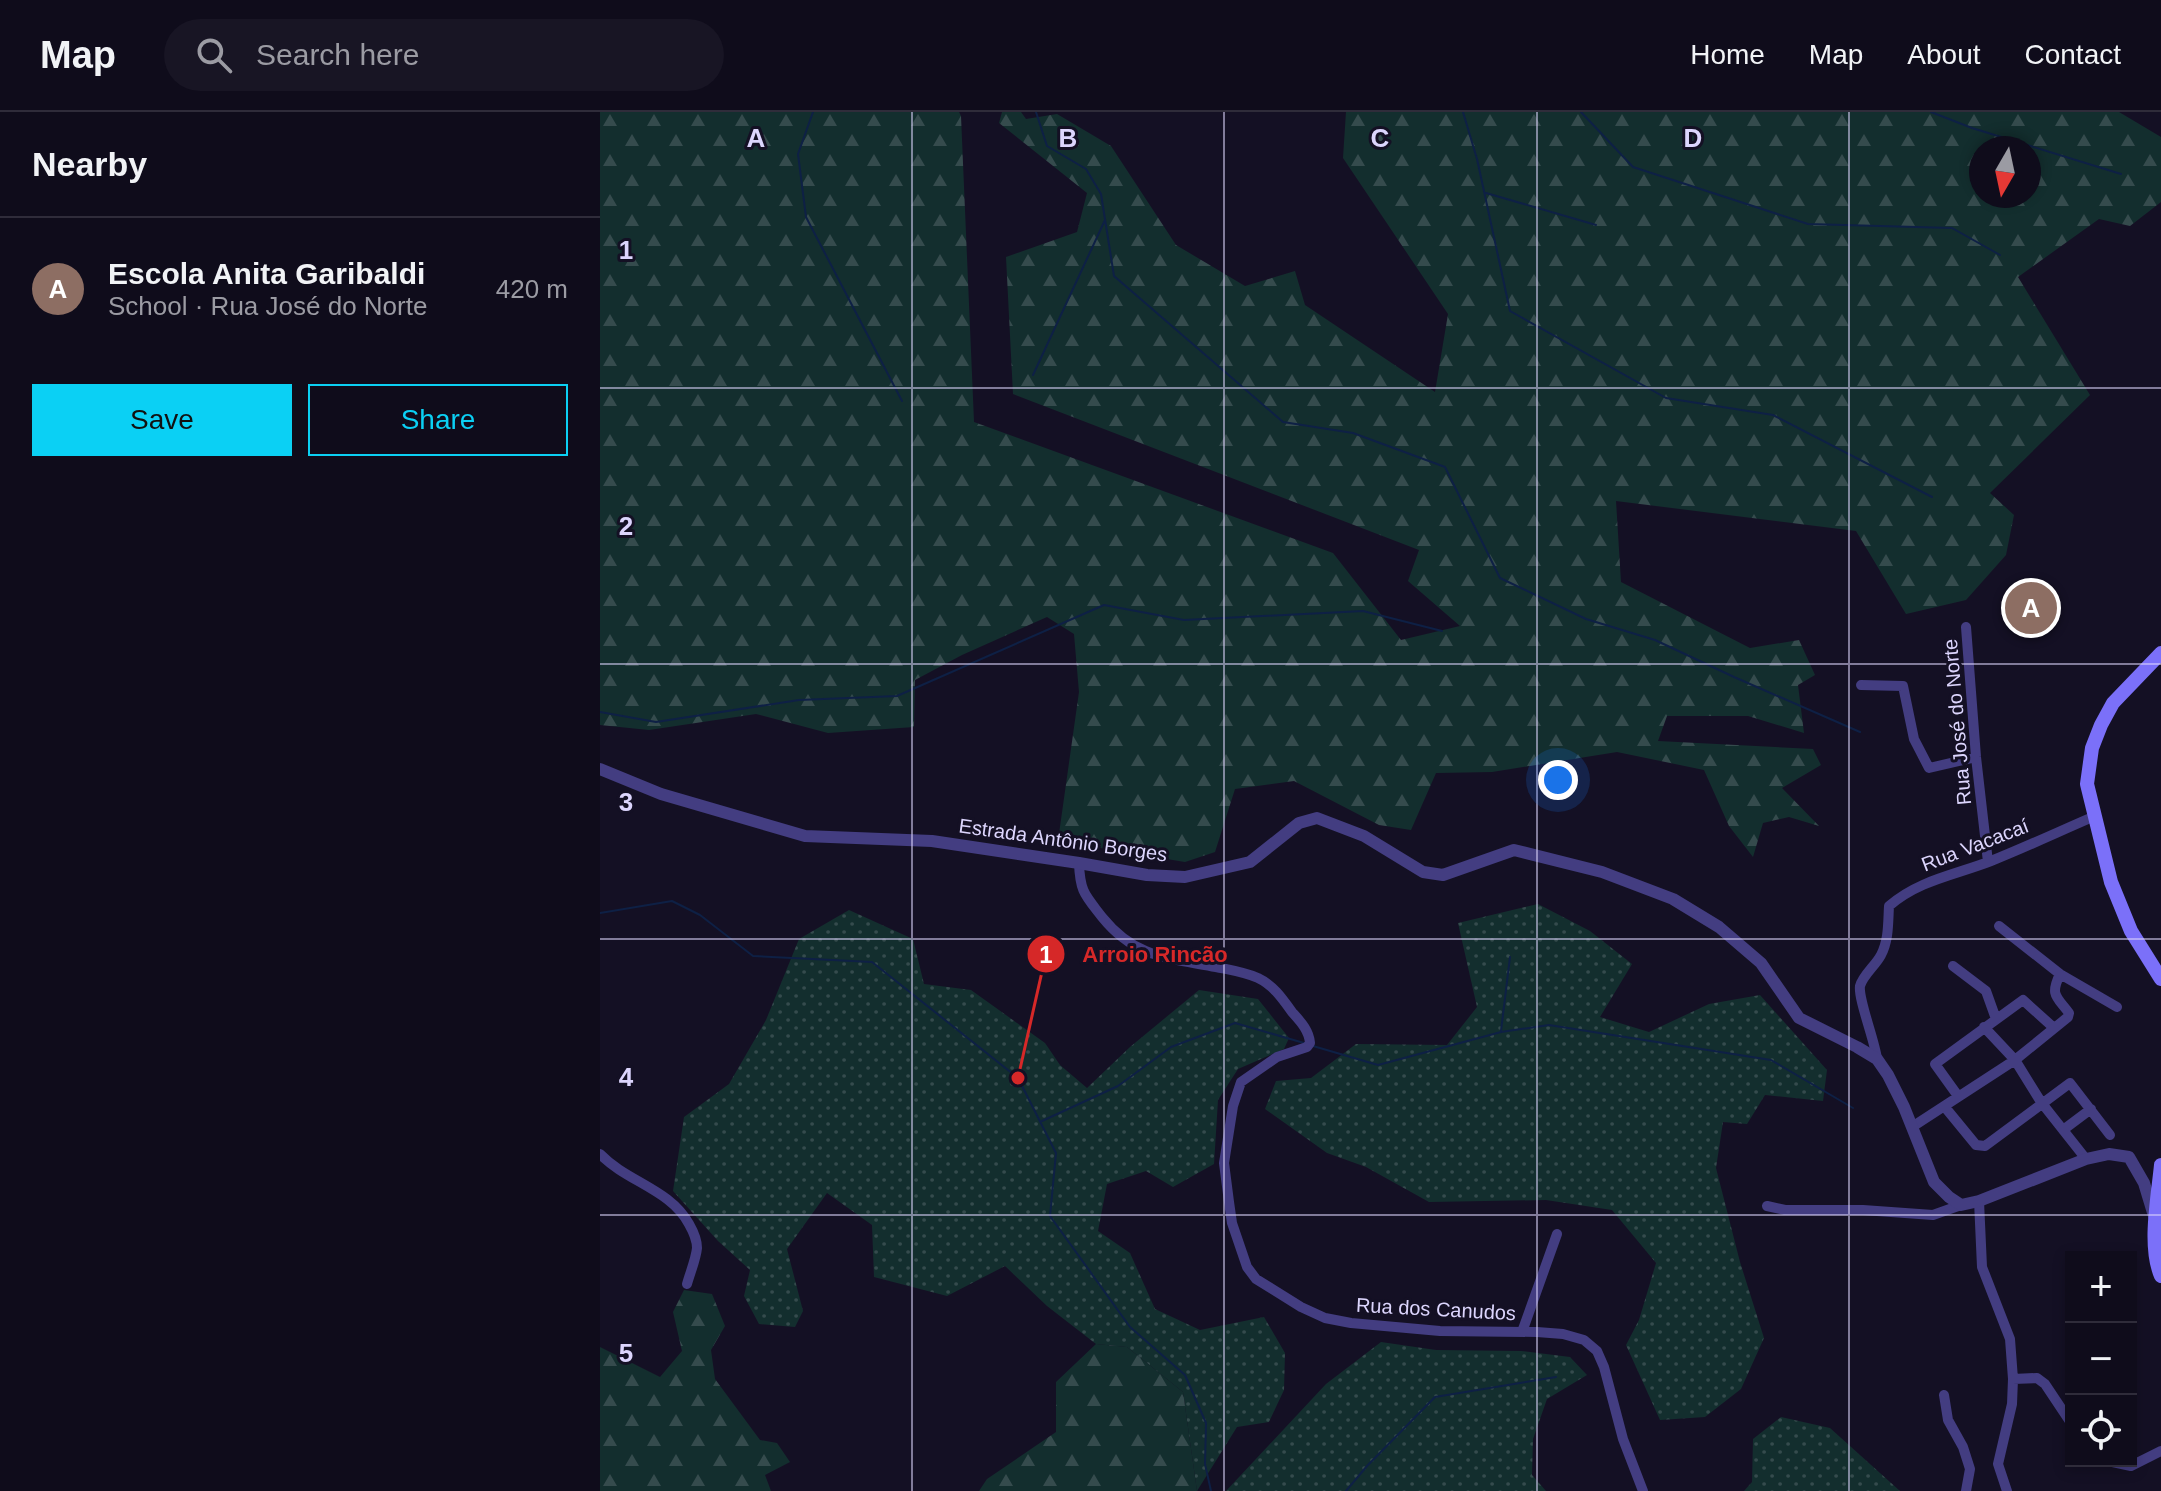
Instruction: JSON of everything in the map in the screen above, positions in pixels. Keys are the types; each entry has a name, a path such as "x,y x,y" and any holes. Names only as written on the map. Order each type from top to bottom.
{"main road":[{"path":"2161,653 2113,703 2092,748 2087,784 2111,882 2131,931 2161,979"},
{"path":"2161,1165 2155,1219 2156,1265 2161,1276"}],"street":[{"name":"Rua José do Norte","path":"1966,627 1988,862"},
{"path":"1861,685 1903,686 1914,739 1929,768 1976,757"},
{"name":"Estrada Antônio Borges","path":"600,769 661,794 805,836 932,841 1147,875 1185,877 1250,862 1299,823 1317,818 1364,836 1423,872 1433,874 1443,875 1514,850 1602,872 1673,899 1719,927 1761,963 1799,1018 1877,1059"},
{"name":"Rua Vacacaí","path":"1877,1059 1860,985 1881,956 1887,940 1889,906 1900,896 1928,881 1988,862 2095,816"},
{"name":"Rua dos Canudos","path":"1079,863 1079,884 1083,892 1114,932 1125,941 1147,954 1242,972 1260,979 1274,988 1308,1032 1310,1043 1307,1047 1277,1057 1241,1082 1233,1106 1224,1163 1229,1202 1232,1223 1247,1267 1256,1279 1301,1307 1325,1318 1351,1323 1440,1331 1563,1334 1584,1340 1597,1351 1604,1367 1623,1439 1643,1491"},
{"path":"1999,926 2060,974 2117,1007"},
{"path":"1953,966 1986,991 1996,1019"},
{"path":"1912,1127 2015,1060 2069,1015 2054,993 2053,987 2060,974"},
{"path":"1958,1096 1935,1064 1984,1027 2023,1000 2054,1028"},
{"path":"1984,1027 2015,1060 2041,1102 2086,1159"},
{"path":"1877,1059 1888,1075 1934,1182 1961,1205"},
{"path":"1944,1106 1980,1147 2070,1083 2110,1135"},
{"path":"2063,1130 2091,1109"},
{"path":"600,1154 610,1165 666,1197 683,1214 693,1232 697,1250 687,1284"},
{"path":"1767,1206 1785,1210 1863,1210 1933,1215 1979,1201 2086,1159 2109,1154 2129,1157 2144,1183 2155,1219"},
{"path":"1979,1201 1982,1267 2010,1339 2012,1404 1998,1464 2007,1491"},
{"path":"1522,1332 1557,1234"},
{"path":"2013,1379 2037,1378 2045,1384 2065,1414"},
{"path":"1944,1395 1948,1420 1963,1447 1970,1469 1966,1491"},
{"path":"2137,1463 2161,1451"}],"green space":[{"path":"600,112 959,112 974,422 1333,553 1401,640 1460,626 1408,581 1419,550 1013,394 1006,257 1077,232 1087,193 999,123 1002,112 1021,112 1026,119 1057,114 1111,146 1176,245 1245,286 1295,271 1305,305 1435,392 1448,314 1343,158 1346,112 2119,112 2161,137 2161,202 2130,226 2099,219 2018,277 2090,395 1990,493 2014,515 2006,555 1966,600 1906,614 1856,531 1616,501 1621,582 1750,648 1799,640 1815,675 1798,685 1804,733 1748,716 1667,716 1658,741 1813,749 1821,765 1782,788 1819,826 1789,817 1763,823 1753,857 1729,826 1704,770 1617,752 1492,772 1436,773 1411,830 1379,825 1294,781 1235,789 1215,852 1185,862 1058,841 1079,692 1074,634 1047,617 915,680 914,727 828,733 756,714 649,730 600,725"},
{"path":"1538,904 1590,931 1632,964 1600,1017 1649,1032 1709,1004 1760,995 1827,1070 1823,1101 1765,1095 1747,1124 1723,1122 1716,1168 1740,1262 1764,1338 1741,1389 1705,1417 1660,1420 1626,1345 1639,1320 1656,1263 1612,1210 1546,1200 1429,1202 1366,1167 1327,1153 1265,1109 1276,1081 1311,1078 1356,1044 1447,1045 1477,1007 1458,923"},
{"path":"849,910 913,939 924,984 971,990 1045,1043 1060,1065 1087,1088 1130,1047 1199,990 1258,999 1289,1038 1284,1049 1238,1069 1218,1100 1214,1164 1173,1187 1146,1171 1107,1184 1098,1231 1130,1253 1155,1309 1200,1330 1264,1317 1285,1353 1284,1390 1269,1422 1237,1427 1197,1491 1183,1392 1127,1347 1096,1344 1047,1306 1005,1266 947,1296 874,1277 872,1225 827,1193 787,1249 803,1311 795,1327 759,1324 744,1296 750,1270 718,1241 673,1191 684,1117 729,1084 766,1020 799,939"},
{"path":"684,1290 712,1294 725,1326 711,1350 715,1379 760,1440 777,1443 790,1462 765,1475 771,1491 600,1491 600,1347 660,1377 682,1351 673,1312"},
{"path":"1381,1342 1436,1350 1521,1351 1570,1357 1587,1375 1547,1399 1533,1439 1532,1475 1546,1491 1226,1491 1326,1384"},
{"path":"1096,1344 1127,1347 1183,1392 1197,1491 979,1491 987,1479 1056,1432 1056,1382"},
{"path":"1781,1417 1830,1428 1900,1491 1744,1491 1752,1482 1753,1439"}],"waterway":[{"path":"813,112 798,154 806,217 902,401"},
{"path":"1036,112 1047,146 1086,169 1101,194 1114,276 1283,422 1353,433 1445,467 1500,578 1586,619 1655,640 1860,732"},
{"path":"1463,112 1477,159 1510,311 1666,398 1773,415 1932,497"},
{"path":"1581,112 1633,167 1808,224 1952,228 2000,255"},
{"path":"1931,112 1972,128 2121,174"},
{"path":"1486,193 1596,225"},
{"path":"1033,375 1105,220"},
{"path":"600,712 656,722 799,700 897,696 1104,605 1184,620 1363,611 1442,631"},
{"path":"600,913 672,901 700,915 753,956 872,962 1018,1078 1056,1153 1050,1216 1130,1327 1185,1375 1206,1423 1205,1464 1211,1491"},
{"path":"1501,1031 1510,957"},
{"path":"1042,1121 1118,1086 1171,1047 1235,1023 1304,1043"},
{"path":"1313,1046 1378,1065 1501,1032 1549,1025 1771,1060 1853,1108"},
{"path":"1346,1491 1435,1397 1556,1377"}],"place":[{"name":"Escola Anita Garibaldi","path":"2031,608"},
{"name":"Arroio Rincão","path":"1018,1078"}]}
